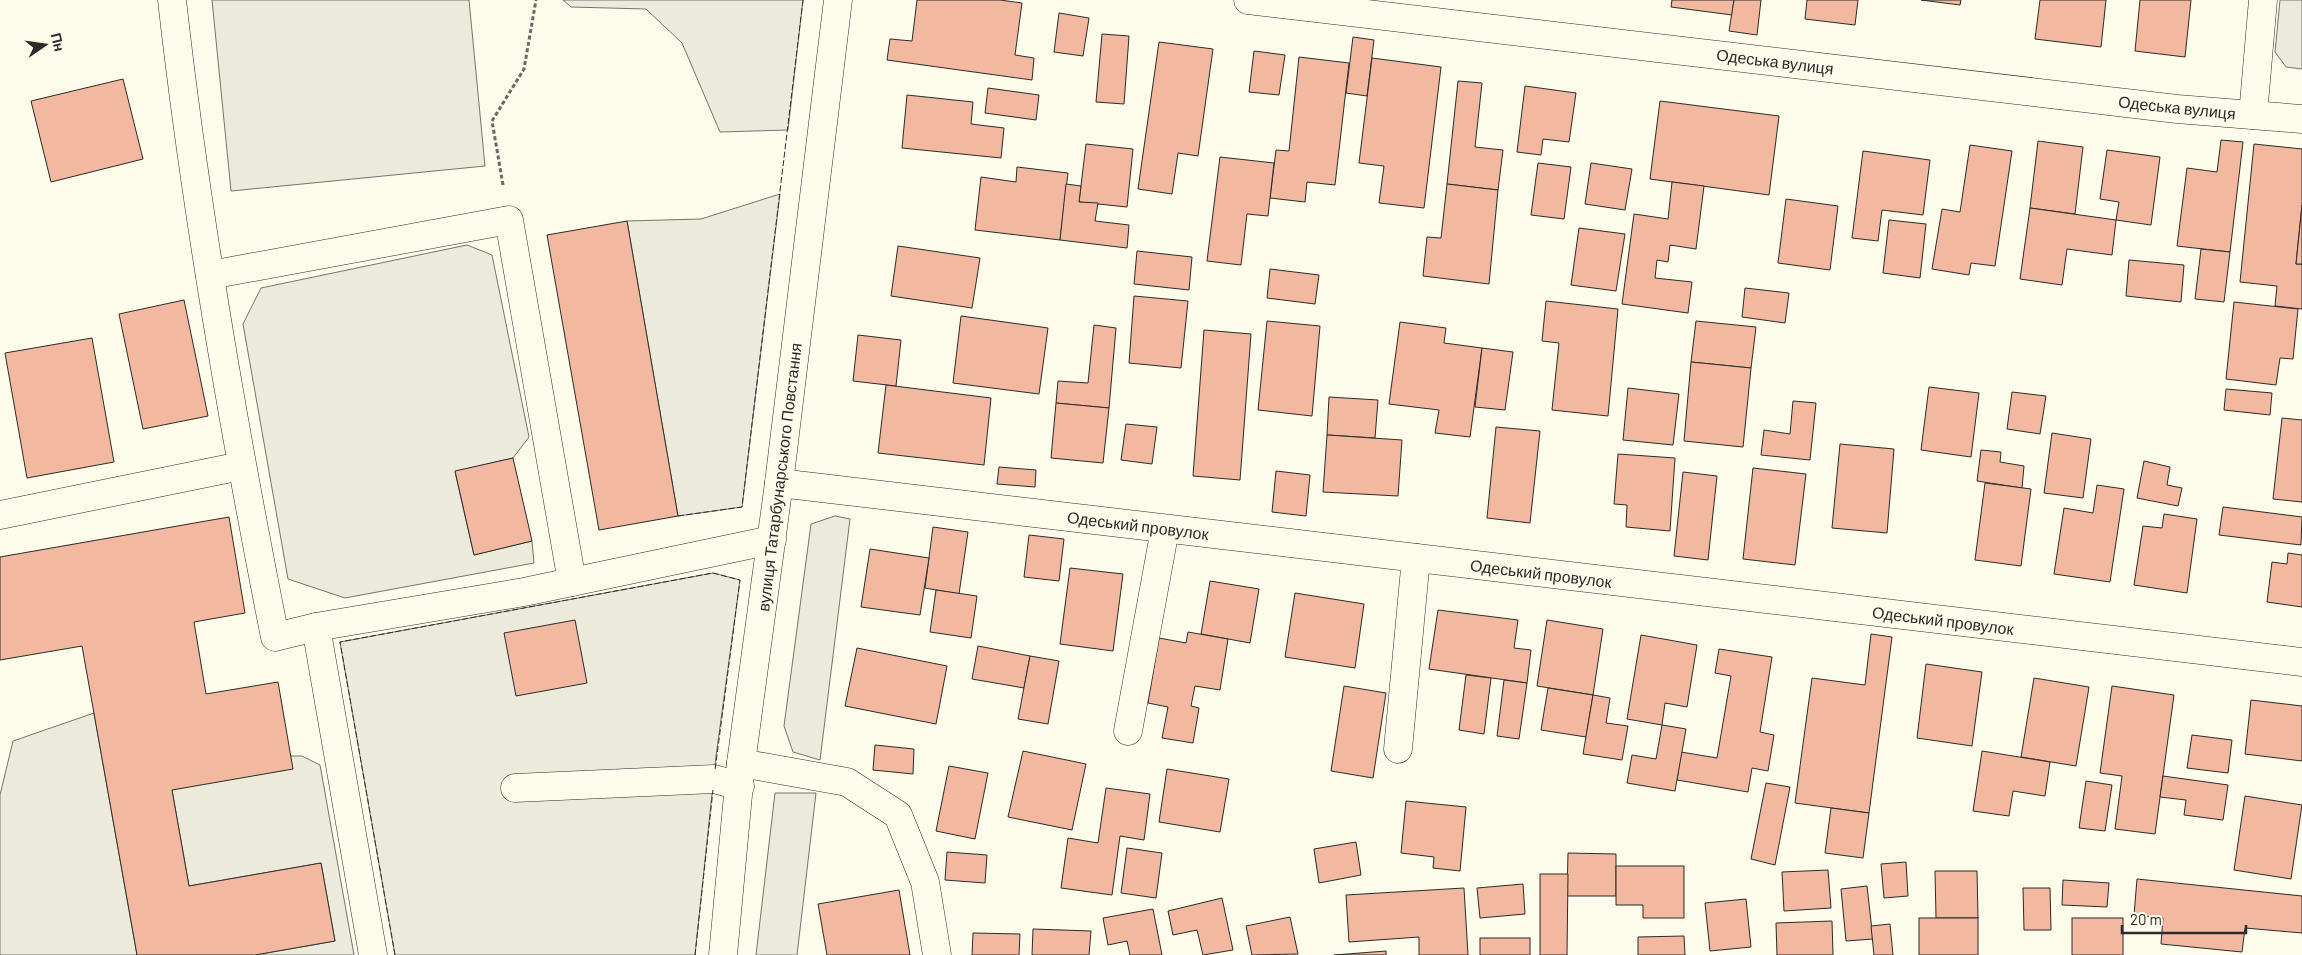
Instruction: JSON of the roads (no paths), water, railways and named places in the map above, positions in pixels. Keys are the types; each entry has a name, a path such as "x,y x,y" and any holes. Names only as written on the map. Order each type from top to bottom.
{"street":[{"path":"172,0 186,129 241,466 275,637 316,627 572,582 772,540"},
{"name":"вулиця Татарбунарського Повстання","path":"724,955 740,774 772,540 838,0"},
{"name":"Одеська вулиця","path":"1248,0 2158,106 2302,118"},
{"path":"2253,115 2263,0"},
{"path":"210,275 509,220 572,582"},
{"path":"0,515 241,466"},
{"name":"Одеський провулок","path":"779,483 2302,662"},
{"path":"1128,731 1165,528"},
{"path":"1398,749 1416,558"},
{"path":"316,627 373,955"},
{"path":"515,788 714,779 740,774 847,782 898,815 925,882 937,955"}]}
